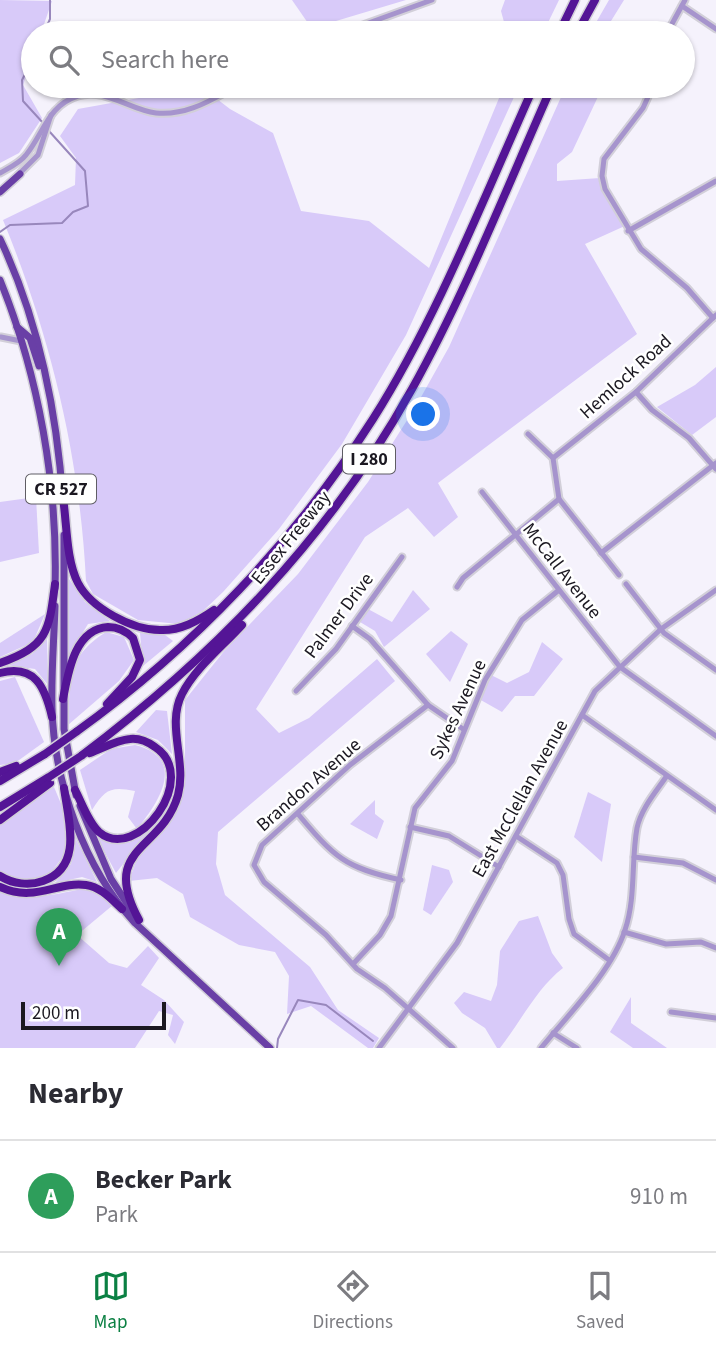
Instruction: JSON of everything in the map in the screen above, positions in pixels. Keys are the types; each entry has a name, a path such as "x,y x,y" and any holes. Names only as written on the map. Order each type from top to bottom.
{"highway":[{"path":"565,21 575,0"},
{"path":"584,21 595,0"},
{"name":"Essex Freeway","path":"0,781 88,724 179,650 255,572 336,472 399,373 528,98"},
{"name":"Essex Freeway","path":"0,807 50,780 177,681 284,573 352,485 411,391 465,284 547,98"},
{"path":"63,498 74,574 79,585 104,610 137,625 159,630 195,622 220,605 255,572"},
{"path":"139,920 127,898 124,881 127,867 162,824 177,796 180,774 176,715 182,694 284,573"},
{"path":"0,663 31,650 45,635 55,584"},
{"path":"63,699 72,662 88,636 108,627 130,635 139,650 139,665 126,684 88,724"},
{"path":"0,673 23,671 38,680 52,717"},
{"path":"75,790 97,830 117,839 129,837 153,820 170,788 171,771 165,756 142,740 122,741 80,756"},
{"path":"0,772 45,754"},
{"path":"0,820 50,780"},
{"path":"0,876 12,882 31,884 52,877 62,868 71,846 64,788"},
{"path":"0,887 28,893 85,885 105,894 122,909"}],"main road":[{"path":"0,192 20,174"},
{"name":"CR 527","path":"0,239 40,350 53,421 63,498 64,729 75,790 99,855 152,937"},
{"name":"CR 527","path":"0,280 21,341 56,526 52,717 64,788 92,858 122,909 270,1048"},
{"path":"17,327 26,332 34,348 53,421"}],"street":[{"path":"374,21 432,0"},
{"path":"673,21 683,3 716,29"},
{"path":"0,173 25,157 51,114 75,98"},
{"path":"110,98 150,112 184,111 212,98"},
{"path":"648,98 643,108 610,149 602,165 605,190 628,231 648,257 687,288 714,316"},
{"path":"0,184 20,174 38,155 45,127"},
{"path":"628,231 716,181"},
{"name":"Hemlock Road","path":"553,458 636,392 714,316"},
{"path":"0,337 17,327"},
{"path":"0,337 21,341"},
{"path":"601,553 715,466 689,438 652,410 636,392"},
{"path":"528,434 553,458 559,499 619,576"},
{"name":"McCall Avenue","path":"482,492 620,667 716,736"},
{"path":"457,587 463,578 514,534 559,499"},
{"name":"Palmer Drive","path":"296,691 336,649 402,557"},
{"path":"626,584 662,628 716,670"},
{"name":"Sykes Avenue","path":"353,964 386,925 401,880 410,827 420,799 443,775 452,761 485,680 515,629 559,590"},
{"name":"East McClellan Avenue","path":"379,1048 457,943 595,691 662,628 716,590"},
{"path":"352,626 370,639 428,705 463,729"},
{"name":"Brandon Avenue","path":"428,705 415,718 362,755 258,849 255,870 275,893 326,935 353,964 453,1048"},
{"path":"582,715 716,810"},
{"path":"541,1048 608,960 624,932 640,819 666,777"},
{"path":"298,814 341,860 367,872 401,880"},
{"path":"410,827 449,836 499,867"},
{"path":"516,836 557,863 563,875 574,934 608,960"},
{"path":"634,857 683,863 716,880"},
{"path":"624,932 666,944 701,942 716,948"},
{"path":"670,1012 716,1018"},
{"path":"554,1032 577,1048"}],"shaded area":[{"path":"0,0 52,1 45,21 21,21 21,98 30,98 42,118 19,153 0,163"},
{"path":"292,0 406,0 336,21 307,21"},
{"path":"505,0 559,0 549,21 504,21 501,11"},
{"path":"609,0 624,0 611,21 597,21"},
{"path":"139,98 216,98 273,133 301,211 369,221 429,268 499,98 514,98 406,335 342,444 279,529 223,592 203,611 179,624 138,620 93,594 86,581 77,488 60,397 35,307 3,220 75,185 76,158 60,136 78,109"},
{"path":"561,98 597,98 572,152 557,164 557,181 600,178 627,225 585,244 637,334 438,483 458,517 434,537 408,508 365,537 256,709 279,733 309,718 377,659 395,681 218,832 216,864 225,895 310,967 338,1010 379,1038 373,1048 368,1048 311,1006 287,1014 289,976 275,952 239,945 190,917 183,894 157,878 129,881 138,856 176,811 185,786 185,700 225,650 298,574 368,482 449,347"},
{"path":"716,367 716,417 692,435 657,407 695,385"},
{"path":"36,497 39,553 0,562 0,502"},
{"path":"69,579 85,602 110,621 88,624 69,655"},
{"path":"413,590 430,609 384,647 375,631 360,622 368,609 392,622"},
{"path":"45,614 33,642 0,657 0,643"},
{"path":"451,631 468,644 450,682 426,654"},
{"path":"106,632 124,637 134,660 119,681 68,725 71,683 77,661 83,651"},
{"path":"140,633 165,635 173,641 143,666"},
{"path":"47,639 48,685 35,669 6,665 32,654"},
{"path":"542,642 563,659 534,696 515,696 502,712 479,699 491,675 507,683 529,672"},
{"path":"15,677 44,742 15,763 0,765 0,681"},
{"path":"156,710 167,711 172,754 158,740 136,732"},
{"path":"135,745 151,751 165,770 160,794 137,829 128,817 135,791 109,791 92,810 80,770 111,749"},
{"path":"54,787 64,811 67,851 50,874 25,881 0,872 0,824"},
{"path":"588,792 611,804 602,862 574,837"},
{"path":"375,800 375,814 384,821 377,839 350,824"},
{"path":"150,830 116,873 96,836 124,840"},
{"path":"76,839 97,882 82,877 55,883 71,864"},
{"path":"432,865 449,870 453,882 431,915 423,910"},
{"path":"86,888 97,892 113,905 77,935 109,963 127,968 148,946 159,958 141,985 164,1000 184,1022 175,1044 168,1035 173,1015 159,1011 135,1048 0,1048 0,891 32,896"},
{"path":"538,916 552,953 563,968 545,985 500,1048 497,1048 485,1028 462,1013 454,1003 464,992 491,1001 497,985 500,951 519,921"},
{"path":"631,997 631,1023 667,1048 633,1048 610,1032"}],"waterway":[{"path":"49,21 50,0"},
{"path":"23,98 44,124"},
{"path":"0,232 10,225 62,223 73,212 88,206 85,171 49,131"},
{"path":"277,1048 278,1039 298,1000 326,1005 373,1041"}],"place":[{"name":"Becker Park","path":"59,966"}]}
